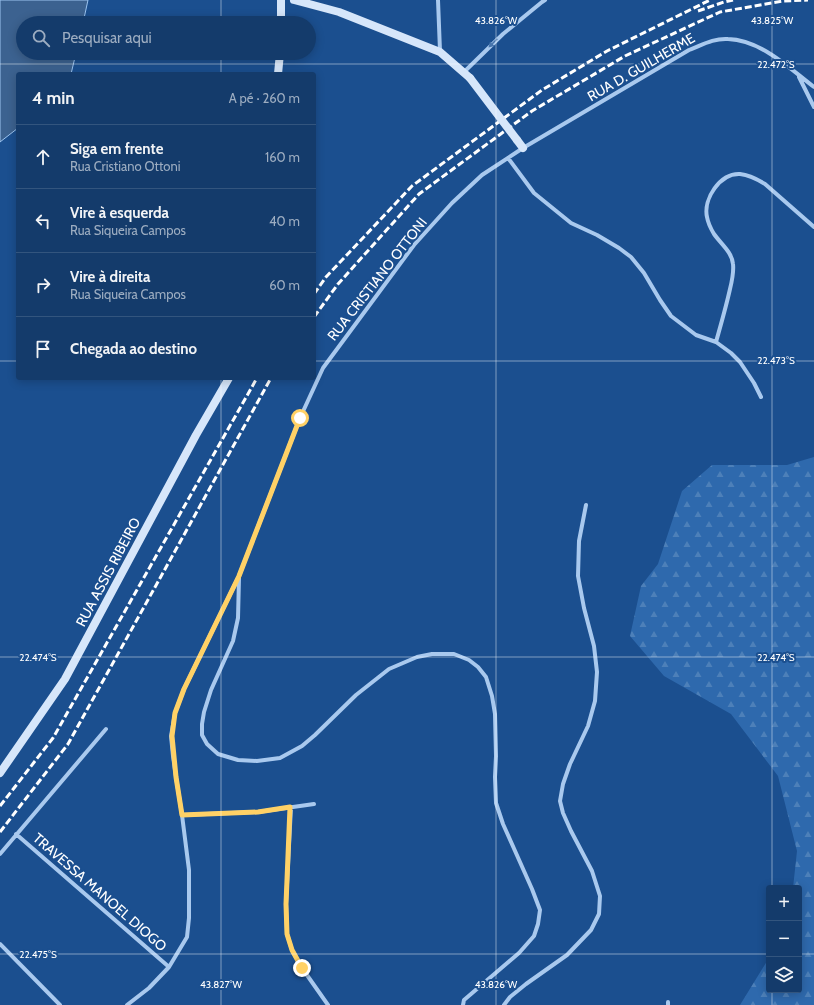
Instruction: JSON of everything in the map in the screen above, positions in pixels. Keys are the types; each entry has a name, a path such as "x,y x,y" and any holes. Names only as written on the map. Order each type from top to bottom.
{"street":[{"path":"281,0 281,16"},
{"path":"294,0 339,12 440,52 467,75 523,148"},
{"path":"438,0 440,52"},
{"path":"467,75 503,34 545,0"},
{"name":"RUA D. GUILHERME","path":"523,148 689,50 711,41 728,39 747,42 771,53 814,87"},
{"path":"278,72 279,60"},
{"path":"798,75 814,107"},
{"name":"RUA CRISTIANO OTTONI","path":"127,1005 149,988 169,967 187,938 189,918 189,870 172,736 175,713 184,689 239,576 300,418 323,368 414,245 452,203 482,175 523,148"},
{"path":"508,158 534,193 571,223 597,235 631,256 644,273 671,316 696,335 716,342 731,353 740,362 754,383 761,397"},
{"path":"716,342 734,272 730,254 714,234 709,224 706,209 711,192 729,176 738,174 748,175 765,184 814,227"},
{"name":"RUA ASSIS RIBEIRO","path":"0,773 65,679 192,442 228,380"},
{"path":"504,1005 510,997 526,984 567,955 591,930 599,914 600,896 592,871 571,831 563,813 560,801 563,784 570,764 588,726 595,700 597,672 594,646 584,608 578,576 579,541 586,505"},
{"path":"239,576 238,618 233,641 211,690 202,724 202,735 207,744 218,754 238,760 258,761 280,758 302,746 356,695 389,669 417,657 432,654 454,654 469,660 478,667 486,677 492,696 495,714 496,756 494,777 496,803 503,824 540,910 534,936 519,953 464,1000 463,1005"},
{"path":"0,854 106,729"},
{"path":"182,815 258,812 314,804"},
{"path":"290,807 286,904 287,934 292,950 302,968 328,1005"},
{"name":"TRAVESSA MANOEL DIOGO","path":"16,834 169,967"},
{"path":"0,944 60,1005"}],"green space":[{"path":"814,457 814,1005 740,1005 766,963 766,993 802,993 802,885 793,885 797,851 778,776 731,714 664,676 630,636 641,586 658,564 682,491 712,465 787,465"}],"shaded area":[{"path":"0,0 88,0 85,16 16,16 16,60 74,60 71,72 16,72 16,130 0,142"}],"railway":[{"path":"316,291 326,277 412,186 542,90 607,51 710,0"},
{"path":"698,11 733,0"},
{"path":"316,314 338,284 419,194 532,111 625,56 720,12 783,1 808,0"},
{"path":"0,806 53,738 256,380"},
{"path":"0,832 68,744 270,380"}],"route":[{"path":"300,418 239,576 184,689 175,713 172,736 173,756 182,815 258,812 290,807 286,904 287,934 292,950 302,968"}]}
